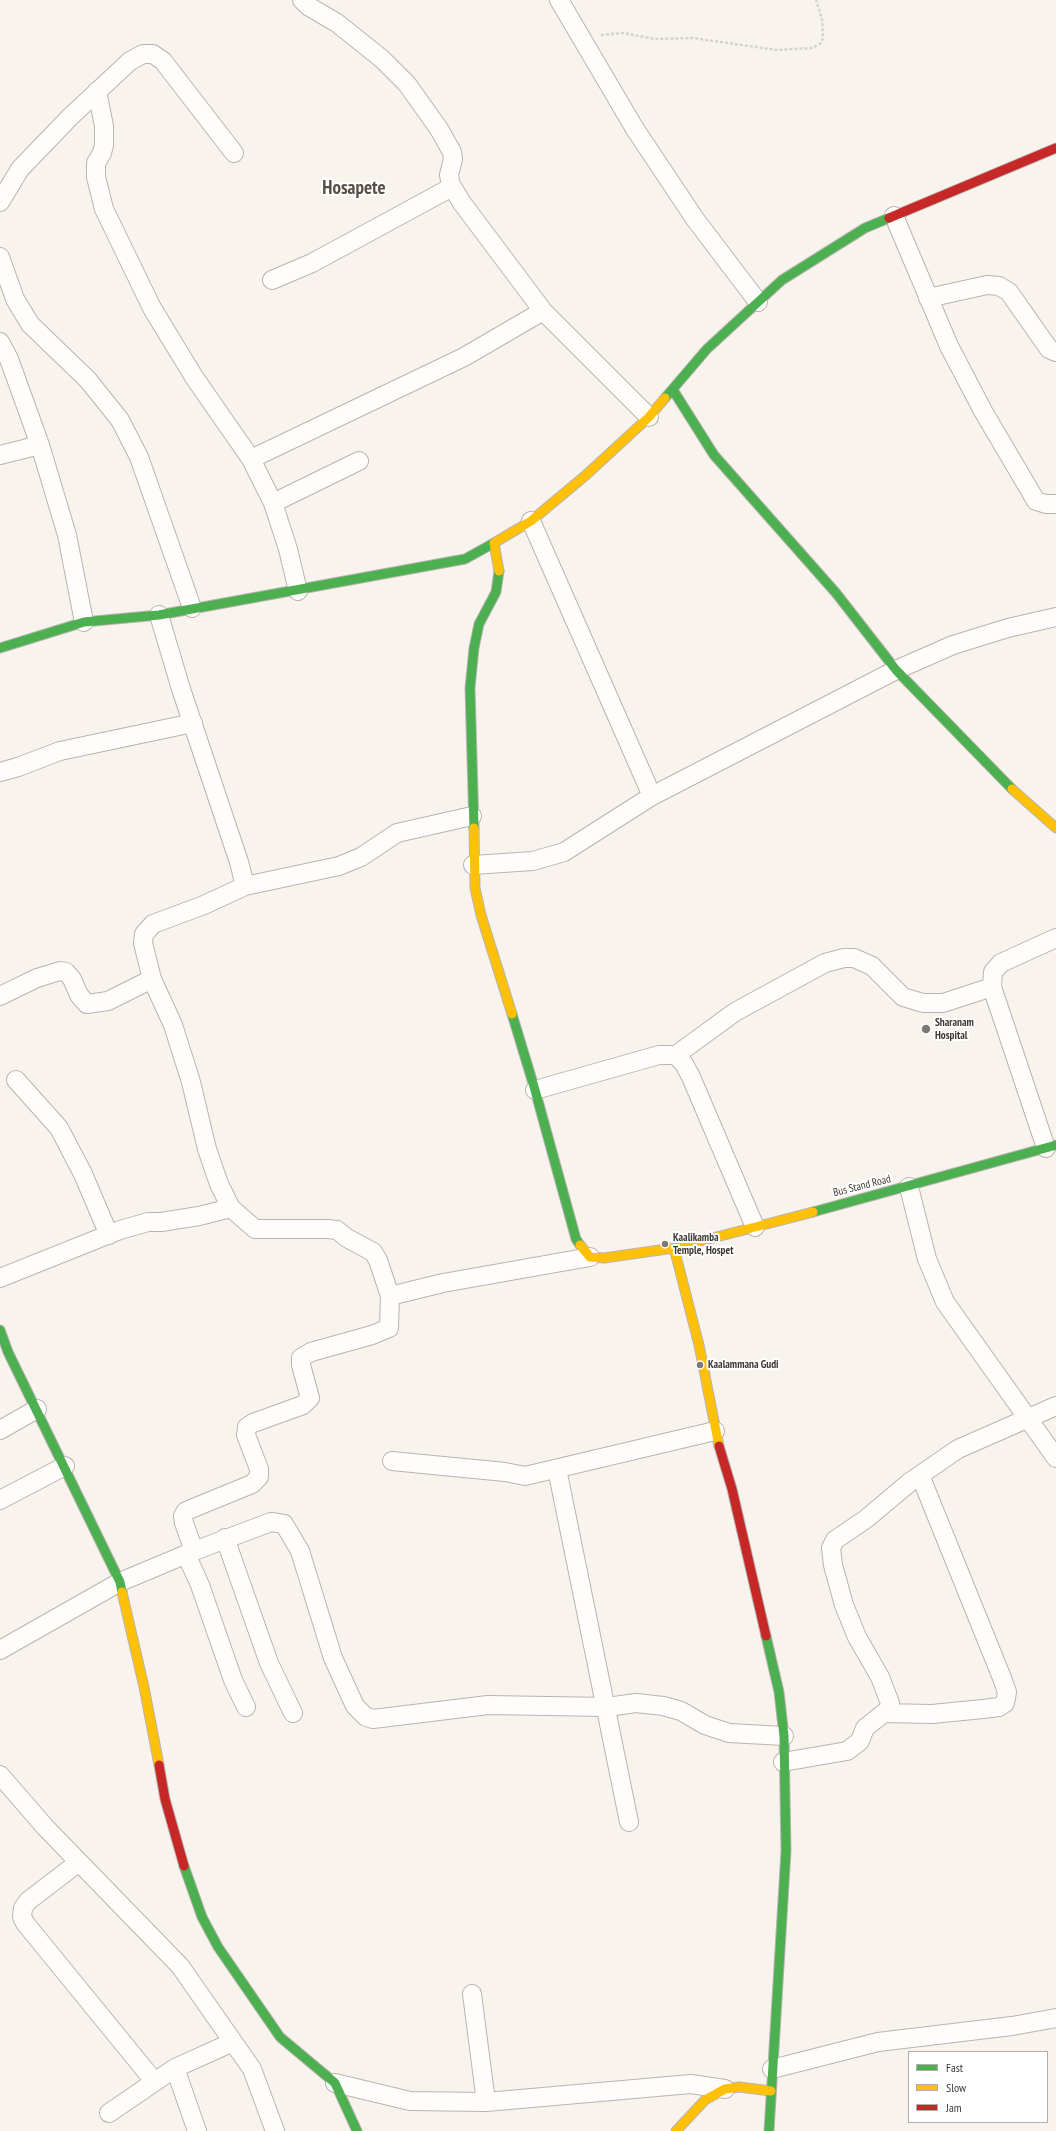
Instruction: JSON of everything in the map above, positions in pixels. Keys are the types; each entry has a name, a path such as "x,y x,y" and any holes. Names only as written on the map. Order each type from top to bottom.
{"street":[{"path":"302,0 308,6 338,23 377,54 407,84 439,129 452,152 453,159 449,175 452,186 543,311 649,417"},
{"path":"559,0 635,129 695,219 758,302"},
{"path":"2,190 20,169 130,61 143,54 153,54 163,61 234,153"},
{"path":"98,92 104,126 104,139 102,154 96,163 96,177 104,209 152,308 194,377 251,459 273,503 288,549 298,590"},
{"path":"0,648 84,622 159,615 465,559 531,521 586,475 649,417 707,349 782,280 865,228 1056,148"},
{"path":"272,280 312,263 452,186"},
{"path":"894,216 949,346 983,411 1018,468 1027,488 1036,501 1046,504 1056,504"},
{"path":"0,257 15,299 30,324 88,380 120,420 140,457 192,608"},
{"path":"928,298 987,285 999,286 1009,292 1049,349 1056,352"},
{"path":"251,459 464,357 543,311"},
{"path":"0,342 9,359 40,445 67,535 84,622"},
{"path":"673,390 714,455 836,593 896,670 1001,780 1056,828"},
{"path":"0,456 40,445"},
{"path":"273,503 359,461"},
{"path":"531,521 652,796"},
{"path":"494,543 499,571 496,592 479,624 474,648 470,688 473,865 475,888 481,915 535,1090 576,1239 582,1250 590,1257"},
{"path":"159,615 239,862 245,886"},
{"path":"473,865 533,861 564,852 652,796 896,670 953,645 1008,628 1056,617"},
{"path":"0,772 18,767 60,751 193,722"},
{"path":"246,1707 233,1680 200,1585 190,1553 183,1516 186,1511 252,1484 259,1476 259,1469 246,1436 247,1428 253,1422 303,1405 310,1398 301,1365 302,1358 311,1352 372,1336 389,1328 390,1296 378,1260 373,1252 347,1238 337,1230 328,1228 255,1229 230,1208 219,1184 207,1149 191,1082 173,1025 152,979 143,943 144,934 153,924 204,905 245,886 339,866 361,857 397,833 472,816"},
{"path":"1051,1147 992,987 993,972 1001,963 1056,938"},
{"path":"535,1090 658,1055 676,1055 735,1012 825,963 844,958 854,958 872,966 903,998 918,1002 943,1003 992,987"},
{"path":"0,996 37,978 60,971 66,972 72,979 79,995 87,1004 108,1001 152,979"},
{"path":"676,1055 684,1064 691,1077 755,1226"},
{"path":"16,1080 59,1128 83,1174 109,1235"},
{"name":"Bus Stand Road","path":"590,1257 604,1258 674,1248 909,1187 1051,1147"},
{"path":"909,1187 927,1260 945,1302 1056,1458"},
{"path":"0,1278 109,1235 148,1222 161,1222 199,1216 230,1208"},
{"path":"674,1248 699,1345 715,1431 732,1489 754,1578 779,1692 784,1736 783,1762 786,1851 769,2131"},
{"path":"390,1296 443,1282 590,1257"},
{"path":"0,1330 8,1352 65,1466 120,1582 144,1687 165,1799 187,1877 202,1917 218,1947 280,2037 335,2083 357,2131"},
{"path":"783,1762 847,1751 860,1741 868,1724 889,1708 889,1698 858,1637 844,1605 833,1565 831,1548 835,1540 866,1519 920,1475 958,1449 1056,1406"},
{"path":"0,1430 37,1409"},
{"path":"392,1461 506,1472 525,1476 715,1431"},
{"path":"0,1500 65,1466"},
{"path":"557,1469 607,1707 629,1822"},
{"path":"884,1713 932,1714 999,1707 1005,1703 1007,1692 920,1475"},
{"path":"0,1650 120,1582 225,1538 271,1522 284,1524 290,1531 300,1551 336,1663 355,1706 366,1718 373,1719 488,1705 607,1707 636,1703 663,1706 681,1711 704,1725 728,1734 784,1736"},
{"path":"225,1538 269,1663 293,1713"},
{"path":"0,1775 45,1827 180,1966 252,2069 275,2131"},
{"path":"79,1862 28,1901 23,1908 22,1917 25,1923 154,2081"},
{"path":"472,1994 486,2102"},
{"path":"772,2069 878,2042 1012,2026 1056,2018"},
{"path":"109,2113 175,2068 233,2042"},
{"path":"175,2068 197,2131"},
{"path":"335,2083 410,2101 486,2102 691,2084 725,2090"},
{"path":"676,2131 705,2100 725,2090 739,2087 771,2091"}],"path":[{"path":"583,43 600,35 624,33 655,39 693,38 777,50 812,48 821,43 824,38 822,19 816,0"}],"traffic: fast":[{"path":"665,398 707,349 782,280 865,228 889,218"},
{"path":"673,390 714,455 836,593 896,670 1012,789"},
{"path":"0,648 84,622 159,615 465,559 494,543"},
{"path":"474,828 470,688 474,648 479,624 496,592 499,571"},
{"path":"512,1014 535,1090 576,1239 580,1245"},
{"path":"813,1212 1056,1145"},
{"path":"0,1330 8,1352 120,1582 122,1592"},
{"path":"766,1636 779,1692 784,1736 786,1851 769,2131"},
{"path":"184,1866 202,1917 218,1947 280,2037 335,2083 357,2131"}],"traffic: slow":[{"path":"499,571 494,543 531,521 586,475 649,417 665,398"},
{"path":"1012,789 1056,828"},
{"path":"474,828 475,888 481,915 512,1014"},
{"path":"580,1245 590,1257 604,1258 674,1248 813,1212"},
{"path":"674,1248 699,1345 719,1446"},
{"path":"122,1592 144,1687 159,1765"},
{"path":"676,2131 705,2100 725,2089 739,2087 771,2091"}],"traffic: jam":[{"path":"889,218 1056,148"},
{"path":"719,1446 732,1489 766,1636"},
{"path":"159,1765 165,1799 184,1866"}],"place":[{"name":"Sharanam Hospital","path":"926,1029"},
{"name":"Kaalikamba Temple, Hospet","path":"665,1244"},
{"name":"Kaalammana Gudi","path":"700,1365"}],"district":[{"name":"Hosapete","path":"354,189"}]}
